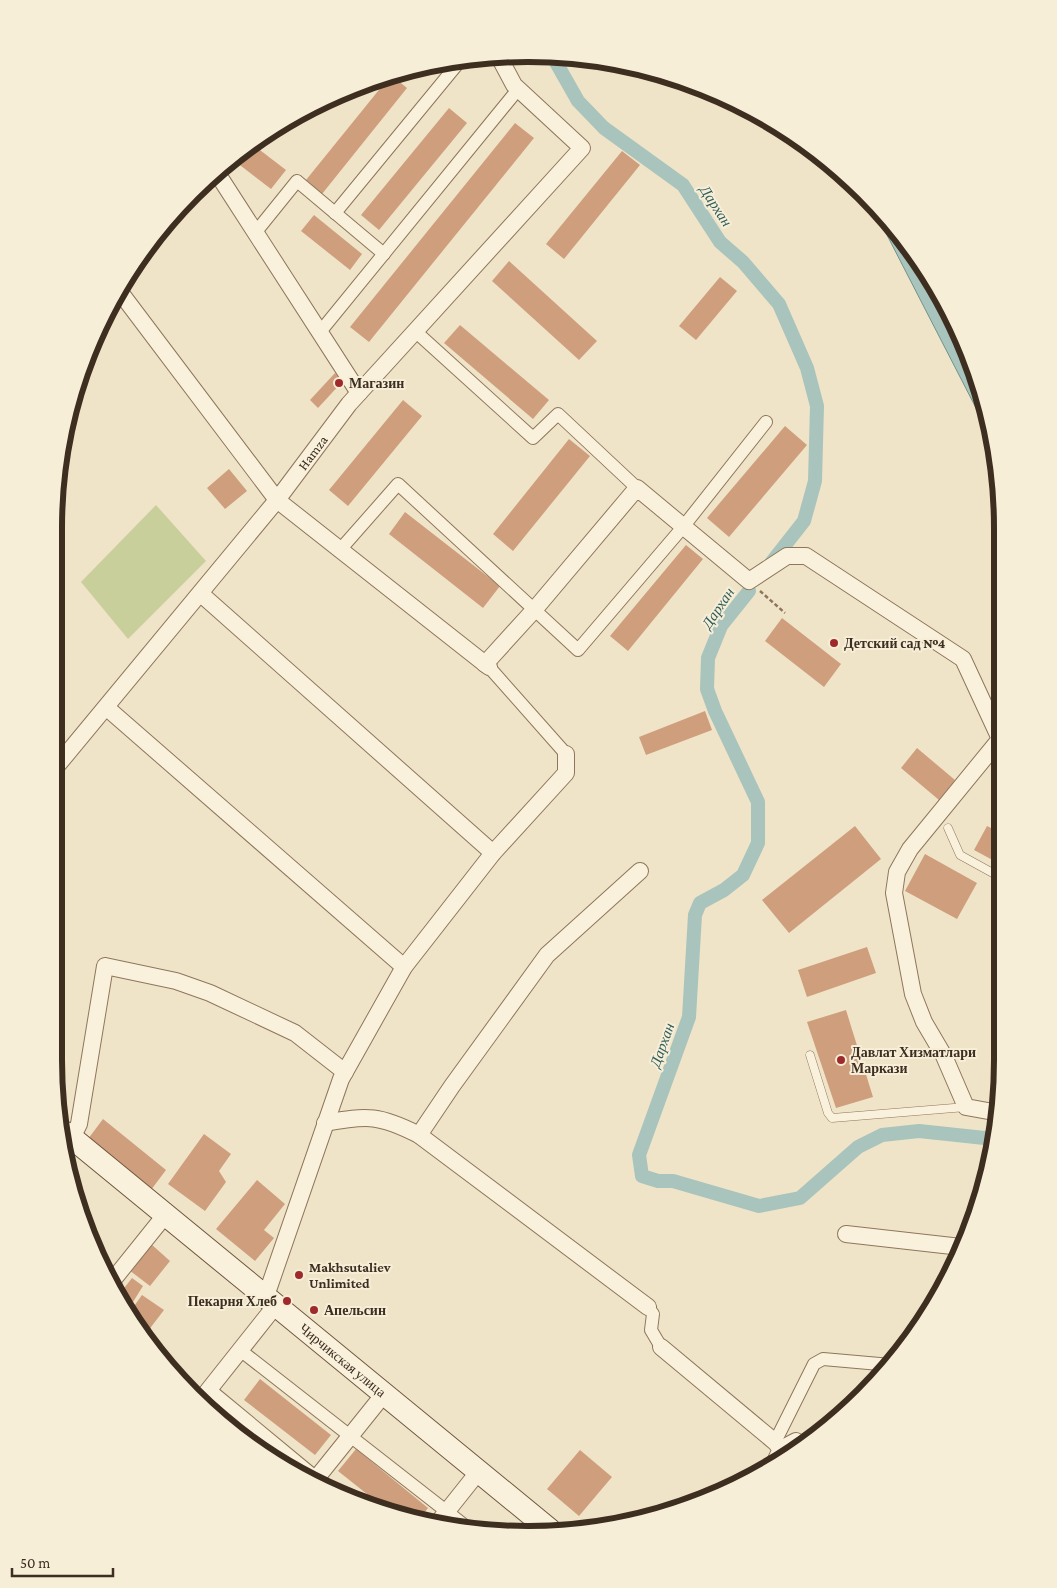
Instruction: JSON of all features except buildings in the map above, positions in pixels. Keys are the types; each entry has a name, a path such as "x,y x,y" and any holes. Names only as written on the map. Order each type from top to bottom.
{"main road":[{"name":"Чирчикская улица","path":"69,1136 545,1525"}],"street":[{"name":"Hamza","path":"62,760 201,594 359,392 582,148 514,85 502,63"},
{"path":"335,213 454,68"},
{"path":"320,332 514,93"},
{"path":"220,178 359,392"},
{"path":"255,233 297,181 384,254"},
{"path":"124,297 276,500 487,666 566,754 566,773 493,853 404,967 345,1072 325,1123 271,1301 240,1350 206,1393 295,1463"},
{"path":"415,331 533,438 558,414 637,488 749,581 787,556 806,556 962,659 994,725"},
{"path":"339,551 398,484 578,650 683,527 766,422"},
{"path":"487,666 637,488"},
{"path":"201,594 493,853"},
{"path":"107,708 404,967"},
{"path":"992,1111 966,1107 944,1056 924,1022 913,994 894,893 897,872 910,849 994,748"},
{"path":"420,1135 452,1086 547,955 640,871"},
{"path":"69,1136 79,1124 104,966 138,975 176,980 210,993 295,1033 345,1072"},
{"path":"325,1123 358,1117 374,1117 420,1135 648,1307 653,1314 651,1330 661,1347 778,1445"},
{"path":"116,1276 166,1214"},
{"path":"846,1234 955,1246"},
{"path":"240,1350 350,1437 443,1516 479,1471"},
{"path":"776,1454 778,1445 814,1364 822,1359 881,1364"},
{"path":"321,1477 384,1394"},
{"path":"778,1445 795,1441"}],"lane":[{"path":"948,828 960,855 994,874"},
{"path":"810,1055 828,1113 832,1118 966,1107"}],"path":[{"path":"749,581 785,613"}],"green space":[{"path":"156,505 206,561 128,639 81,582"}],"water":[{"path":"881,224 916,270 946,322 970,379 981,419"}],"waterway":[{"name":"Дархан","path":"556,63 578,101 604,128 683,185 720,242 743,262 779,304 807,368 817,406 815,481 804,521 771,563"},
{"name":"Дархан","path":"749,591 721,626 708,658 707,689 715,711 758,802 758,843 743,875 724,890 700,903 695,915 689,1017 639,1155 642,1176 658,1181 673,1181 759,1206 800,1198 858,1147 882,1135 919,1131 988,1138"}],"place":[{"name":"Магазин","path":"339,383"},
{"name":"Детский сад №4","path":"834,643"},
{"name":"Давлат Хизматлари Маркази","path":"841,1060"},
{"name":"Makhsutaliev Unlimited","path":"299,1275"},
{"name":"Пекарня Хлеб","path":"287,1301"},
{"name":"Апельсин","path":"314,1310"}]}
